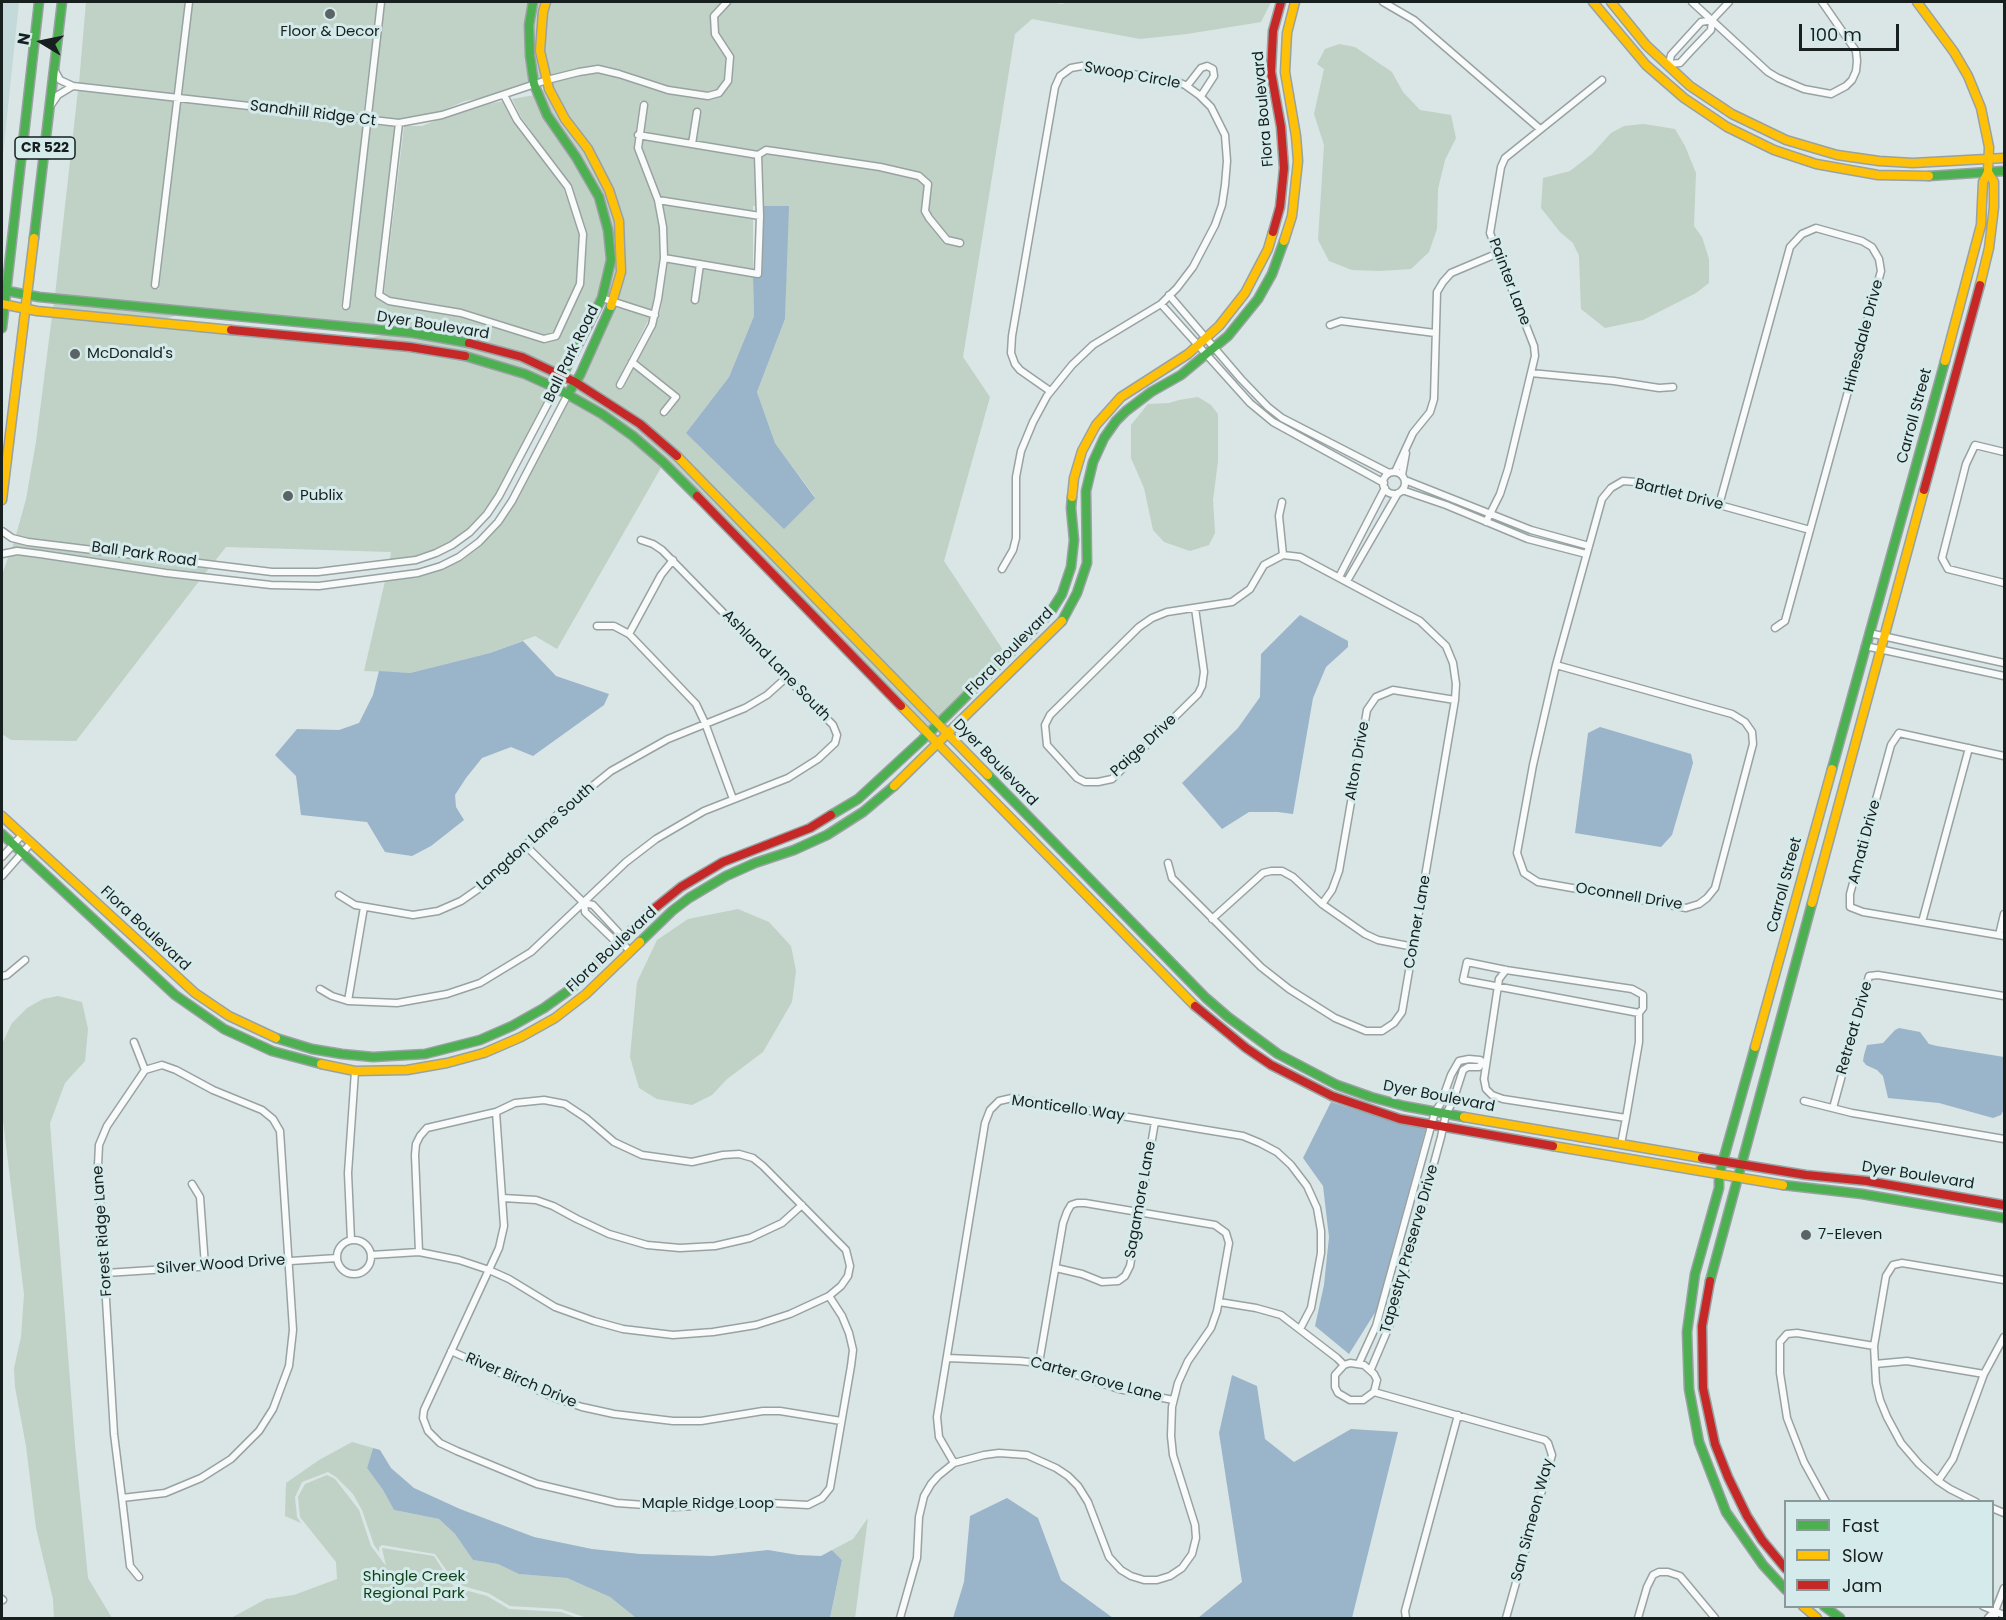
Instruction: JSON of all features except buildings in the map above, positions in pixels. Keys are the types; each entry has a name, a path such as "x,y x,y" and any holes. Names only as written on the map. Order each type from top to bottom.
{"main road":[{"name":"CR 522","path":"2,328 4,290 39,2"},
{"name":"CR 522","path":"2,500 62,2"},
{"name":"Ball Park Road","path":"532,2 529,25 534,84 547,115 576,157 599,197 608,230 611,260 602,298 556,388"},
{"name":"Ball Park Road","path":"546,2 540,51 549,89 565,119 588,149 609,190 619,221 621,272 609,313 568,394"},
{"name":"Flora Boulevard","path":"2,816 195,993 250,1027 297,1045 355,1056 392,1057 425,1054 465,1045 498,1033 528,1018 557,999 584,977 664,900 697,876 737,855 810,828 858,799 1050,613 1062,594 1071,567 1073,554 1071,508 1074,478 1082,451 1096,425 1112,405 1126,393 1178,361 1207,338 1232,311 1254,279 1270,241 1280,207 1283,184 1284,152 1271,72 1274,31 1281,2"},
{"name":"Flora Boulevard","path":"2,834 193,1008 243,1038 272,1051 297,1059 355,1071 407,1070 467,1058 503,1046 539,1027 572,1005 672,911 709,885 742,868 811,843 863,812 948,733 1055,628 1067,612 1077,593 1087,563 1085,506 1089,474 1098,449 1109,430 1135,405 1206,356 1239,324 1258,299 1280,255 1292,216 1298,161 1285,72 1285,49 1295,2"},
{"path":"1593,2 1658,76 1684,98 1727,127 1774,150 1816,164 1858,172 1904,176 2004,171"},
{"path":"1611,2 1646,45 1705,97 1732,114 1775,135 1813,149 1862,159 1899,163 2004,158"},
{"name":"Carroll Street","path":"1784,1589 1756,1556 1726,1512 1712,1479 1699,1442 1689,1389 1687,1332 1695,1274 1719,1188 1719,1175 1981,225 1983,182 1988,172 1989,147 1981,108 1973,87 1954,52 1917,2"},
{"path":"1658,76 1668,65"},
{"name":"Carroll Street","path":"1784,1568 1747,1516 1715,1444 1703,1388 1702,1326 1711,1272 1954,385 1989,248 1994,207 1994,182 1988,172"},
{"path":"1954,385 1947,372 1970,286 1969,275"},
{"name":"Dyer Boulevard","path":"4,290 27,295 454,339 522,357 575,382 640,424 674,453 1206,998 1227,1017 1278,1054 1337,1084 1404,1106 1446,1114 1723,1162 1806,1175 1867,1181 2004,1205"},
{"name":"Dyer Boulevard","path":"3,304 26,309 456,353 516,371 568,394 633,436 663,462 1198,1009 1239,1043 1271,1065 1332,1096 1400,1119 1432,1126 1719,1175 1794,1187 1862,1194 2004,1218"},
{"path":"164,322 178,319 246,326 254,318"},
{"path":"265,332 283,326 369,334 387,331"},
{"path":"1104,912 1129,919"},
{"path":"355,1056 355,1071"},
{"path":"1689,1389 1703,1388"},
{"path":"1805,1608 1817,1618"},
{"path":"1827,1608 1840,1618"}],"street":[{"path":"155,285 189,2"},
{"path":"346,306 381,2"},
{"name":"Sandhill Ridge Ct","path":"73,86 399,123 442,115 547,80 598,69 668,90 708,96 719,93 728,81 730,57 715,34 714,16 727,2"},
{"path":"1383,2 1414,20 1540,129"},
{"path":"1692,2 1757,63 1778,78 1804,89 1831,94 1852,80 1857,61 1856,51 1822,2"},
{"path":"1712,20 1711,30 1680,63 1668,65 1671,56 1701,22 1712,20 1729,2"},
{"name":"Swoop Circle","path":"1002,569 1013,550 1016,538 1016,477 1021,451 1033,422 1050,391 1072,364 1093,345 1161,304 1169,296 1193,267 1207,244 1222,205 1227,161 1225,135 1211,107 1187,86 1175,81 1082,66 1071,68 1060,76 1055,87 1011,352 1020,370 1050,391"},
{"path":"1187,86 1201,68 1207,66 1213,69 1214,76 1201,96"},
{"path":"54,70 60,80 73,86"},
{"name":"Painter Lane","path":"1486,522 1500,494 1508,469 1535,356 1534,346 1490,234 1501,167 1505,158 1602,80"},
{"path":"49,108 58,95 73,86"},
{"path":"399,123 379,294 389,301 461,313 544,339 556,336 580,284 583,234 568,188 517,120 504,95"},
{"path":"621,385 652,325 664,258 663,227 658,200 638,148 644,105"},
{"path":"692,144 697,112"},
{"path":"639,135 758,155 765,150 787,153 880,167 920,176 928,184 925,211 929,218 947,240 960,243"},
{"path":"664,258 758,274 760,216 758,155"},
{"path":"658,200 760,216"},
{"name":"Hinesdale Drive","path":"1719,505 1790,248 1802,234 1816,228 1862,241 1872,248 1879,259 1881,271 1810,530"},
{"path":"1282,502 1279,516 1283,555 1300,557 1347,581 1400,491 1398,475 1406,450 1413,434 1430,412 1434,399 1437,292 1451,273 1496,254"},
{"path":"695,300 700,264"},
{"path":"1169,296 1241,379 1282,418 1398,475 1490,514 1531,530 1589,546"},
{"path":"602,298 655,315"},
{"path":"1161,304 1233,386 1273,422 1384,485 1393,493 1400,491 1446,505 1528,539 1586,554"},
{"path":"1177,322 1186,314"},
{"path":"1330,325 1341,321 1435,333"},
{"path":"632,362 676,397 664,412"},
{"path":"1531,373 1659,388 1673,387"},
{"path":"1233,386 1241,379"},
{"name":"Ball Park Road","path":"2,531 12,538 28,542 226,567 294,573 399,563 436,553 452,545 470,532 487,514 512,473 556,388"},
{"name":"Ball Park Road","path":"2,554 17,551 29,552 271,585 319,586 418,573 441,566 459,557 479,542 498,522 524,479 568,394"},
{"path":"1307,441 1312,434"},
{"path":"2004,452 1975,445 1966,464 1942,558 1948,569 2004,583"},
{"path":"512,473 524,479"},
{"path":"1339,577 1384,485 1385,477 1398,475"},
{"name":"Bartlet Drive","path":"1589,546 1602,499 1611,488 1623,481 1636,482 1810,530"},
{"path":"1775,628 1785,621 1810,530"},
{"name":"Ashland Lane South","path":"320,989 348,1001 382,1004 416,1001 480,983 531,952 626,862 656,839 704,811 788,778 818,759 835,743 837,735 833,725 672,560 657,546 641,540"},
{"path":"452,545 459,557"},
{"name":"Oconnell Drive","path":"1556,665 1732,714 1745,722 1752,732 1753,744 1715,888 1699,904 1686,908 1538,882 1524,873 1517,853 1533,765 1556,665 1589,546"},
{"name":"Paige Drive","path":"1196,608 1204,672 1198,694 1112,779 1085,782 1077,778 1047,745 1046,725 1050,715 1139,627 1152,618 1167,612 1232,602 1250,589 1264,566 1283,555"},
{"path":"629,634 672,560"},
{"name":"Conner Lane","path":"1168,863 1172,878 1261,967 1289,989 1335,1018 1365,1031 1382,1031 1394,1023 1402,1012 1456,684 1453,663 1446,646 1440,639 1420,621 1347,581"},
{"path":"597,626 614,626 629,634 692,698 705,723 733,799"},
{"path":"1869,633 2004,663"},
{"path":"1865,646 2004,676"},
{"name":"Langdon Lane South","path":"339,895 363,907 420,915 461,901 484,885 560,813 611,771 654,746 754,704 787,677"},
{"name":"Alton Drive","path":"1322,904 1332,890 1339,871 1367,710 1376,697 1393,690 1455,700"},
{"name":"Amati Drive","path":"2002,935 1863,912 1851,906 1850,894 1891,745 1899,733 2004,756"},
{"path":"1922,922 1969,748"},
{"path":"2,856 22,835"},
{"path":"2,876 31,843"},
{"path":"526,846 584,903 593,905 619,933 621,942"},
{"path":"1212,919 1263,873 1282,871 1293,877 1322,904 1365,934 1378,940 1414,947"},
{"path":"584,903 585,912 613,939 621,942 630,951"},
{"path":"348,1001 363,907"},
{"path":"2002,935 2004,914"},
{"path":"601,928 608,921"},
{"path":"129,951 138,941"},
{"path":"137,959 146,948"},
{"path":"2,976 7,975 25,960"},
{"path":"1621,1144 1639,1042 1639,1013 1643,1008 1643,995 1632,989 1467,962 1464,980 1639,1013"},
{"path":"1506,970 1499,979 1484,1064 1486,1089 1492,1095 1503,1099 1626,1118"},
{"name":"Retreat Drive","path":"1833,1108 1869,976 1878,975 2004,996"},
{"path":"122,1498 165,1493 201,1478 231,1459 259,1431 273,1408 289,1366 293,1330 280,1131 273,1119 262,1110 213,1090 176,1070 162,1065 145,1070 134,1042"},
{"name":"Tapestry Preserve Drive","path":"1359,1364 1376,1326 1435,1112 1459,1061 1480,1060 1484,1064 1463,1070 1453,1101 1446,1114 1384,1343 1371,1369"},
{"name":"Forest Ridge Lane","path":"139,1577 130,1566 114,1434 98,1165 99,1145 107,1126 145,1070"},
{"path":"351,1240 348,1173 355,1071"},
{"name":"Monticello Way","path":"954,1463 939,1437 937,1427 985,1124 990,1110 999,1101 1012,1098 1243,1136 1277,1152 1291,1165 1307,1186 1317,1208 1321,1231 1321,1253 1311,1308 1300,1329"},
{"path":"371,1255 419,1252 459,1260 509,1279 555,1307 594,1321 623,1329 673,1335 713,1332 756,1325 790,1314 829,1296 841,1286 848,1276 850,1266 846,1250 764,1166 753,1158 739,1154 723,1155 692,1162 642,1155 614,1142 586,1118 565,1104 543,1100 515,1102 496,1112 436,1125 427,1128 420,1136 416,1144 415,1155 419,1252"},
{"path":"1804,1101 1925,1126 2004,1139"},
{"name":"Maple Ridge Loop","path":"496,1112 504,1226 499,1248 424,1410 423,1418 428,1431 440,1443 537,1484 617,1503 673,1507 760,1503 808,1505 822,1498 830,1488 853,1350 842,1316 829,1296"},
{"name":"Sagamore Lane","path":"1056,1268 1082,1274 1102,1282 1118,1281 1125,1276 1130,1266 1155,1122"},
{"path":"192,1184 200,1197 205,1266"},
{"path":"1412,1193 1425,1197"},
{"path":"503,1198 536,1200 554,1206 577,1220 609,1234 647,1245 680,1248 715,1246 750,1238 782,1223 802,1205"},
{"path":"900,1618 917,1558 919,1517 924,1496 938,1476 954,1463 984,1455 1012,1453 1027,1455 1056,1468 1078,1486 1088,1502 1109,1557 1121,1570 1131,1576 1144,1580 1157,1580 1170,1576 1182,1568 1192,1554 1196,1538 1195,1525 1173,1455 1171,1436 1173,1400 1188,1361 1211,1328 1219,1302 1229,1243 1226,1233 1215,1225 1085,1203 1071,1205 1063,1223 1039,1363"},
{"path":"351,1240 364,1243 371,1255 367,1268 354,1274 345,1271 339,1265 337,1258 342,1244 351,1240"},
{"name":"Silver Wood Drive","path":"106,1272 337,1258"},
{"path":"1972,1500 1938,1481 1908,1452 1895,1432 1880,1400 1876,1383 1874,1346 1886,1276 1893,1265 1902,1263 2004,1280"},
{"path":"1388,1282 1400,1287"},
{"path":"1219,1302 1268,1310 1281,1315 1344,1365"},
{"path":"1825,1500 1804,1462 1787,1418 1779,1373 1780,1342 1787,1334 1797,1333 1874,1346"},
{"path":"1938,1481 1953,1459 1984,1374 2004,1337"},
{"name":"River Birch Drive","path":"451,1351 555,1398 614,1414 673,1421 701,1421 763,1411 780,1411 841,1421"},
{"name":"Carter Grove Lane","path":"947,1358 1039,1363 1119,1389 1173,1400"},
{"path":"1875,1364 1906,1361 1984,1374"},
{"path":"1359,1364 1371,1369 1377,1380 1374,1392 1364,1400 1357,1401 1338,1393 1334,1381 1335,1375 1344,1365 1359,1364"},
{"name":"San Simeon Way","path":"1374,1392 1545,1440 1551,1450 1552,1455 1506,1618"},
{"path":"1406,1618 1405,1611 1458,1415"},
{"path":"1638,1618 1647,1587 1653,1575 1659,1572 1680,1576 1715,1618"},
{"path":"1995,1615 2004,1588"},
{"path":"1988,1618 2004,1615"}],"shaded area":[{"path":"2,2 19,2 2,164"}],"green space":[{"path":"86,2 185,2 174,94 79,83"},
{"path":"193,2 377,2 363,117 182,95"},
{"path":"385,2 529,2 525,27 532,88 465,101 419,120 371,118"},
{"path":"536,2 542,2 543,79 539,83 534,56 533,25"},
{"path":"550,2 722,2 711,16 711,34 726,58 724,80 717,90 708,92 669,87 599,66 550,76 544,51"},
{"path":"732,2 1048,2 1063,4 1064,2 1271,2 1261,22 1187,34 1140,39 1032,19 1015,34 963,357 990,397 944,561 1005,653 938,718 642,421 580,381 615,306 650,317 615,386 623,389 634,368 671,397 659,412 666,417 680,399 679,394 637,361 660,313 668,263 695,267 691,303 698,304 703,269 753,277 754,316 729,377 686,433 815,497 775,443 757,392 785,319 788,206 763,206 762,155 758,152 696,141 701,109 694,108 689,140 643,133 648,102 640,101 634,147 654,200 659,227 660,258 652,310 617,299 623,220 553,88 552,82 598,73 668,93 708,100 720,97 732,82 734,57 718,33 718,17"},
{"path":"1339,44 1355,47 1392,72 1403,92 1420,110 1451,115 1456,138 1445,160 1438,189 1437,229 1429,252 1411,269 1352,270 1329,261 1318,240 1324,145 1314,114 1324,69 1317,64 1325,49"},
{"path":"545,88 585,151 605,191 615,222 617,271 610,297 606,296 616,257 603,196 550,114 541,92"},
{"path":"78,90 173,101 151,288 159,289 181,102 363,124 341,308 349,310 371,125 396,126 377,297 389,304 460,317 545,342 560,337 583,285 587,233 571,186 521,117 512,99 534,95 543,117 572,158 595,198 605,231 607,259 598,297 561,371 523,354 454,336 390,327 55,295"},
{"path":"504,101 514,121 564,189 579,234 576,283 553,333 544,335 462,310 391,298 384,293 404,126 422,126 467,108"},
{"path":"1644,124 1675,129 1685,146 1696,173 1694,226 1702,237 1709,259 1709,283 1696,293 1643,320 1605,328 1581,309 1579,256 1573,243 1560,232 1541,208 1543,178 1570,171 1592,154 1611,133 1624,126"},
{"path":"642,139 754,158 755,206 753,206 753,212 661,197 642,147"},
{"path":"663,204 753,219 753,270 668,256"},
{"path":"54,302 247,321 178,315 164,319 53,309"},
{"path":"52,316 409,350 455,357 524,377 551,389 496,494 483,512 467,529 450,542 435,550 415,556 390,560 391,552 226,547 214,562 29,539 16,535 26,499 36,442"},
{"path":"281,331 368,338 388,334 453,343 520,361 558,378 555,383 526,370 456,350"},
{"path":"577,387 637,427 671,456 932,724 928,728 665,459 573,393"},
{"path":"1198,397 1211,405 1218,414 1218,461 1213,500 1215,533 1209,545 1190,551 1164,542 1153,530 1144,488 1131,458 1131,425 1148,404 1169,403"},
{"path":"570,399 631,439 662,466 557,649 535,636 490,653 410,673 364,671 385,581 419,577 442,570 464,559 482,544 501,524 515,503"},
{"path":"14,542 209,568 205,574 12,548"},
{"path":"9,555 40,557 200,580 76,741 11,740 2,734 2,575"},
{"path":"738,909 769,922 791,946 796,971 792,1002 763,1052 727,1079 712,1095 692,1105 657,1099 639,1088 630,1057 637,982 657,940 688,919"},
{"path":"58,996 82,1002 88,1029 85,1061 65,1083 50,1123 75,1445 88,1578 112,1618 54,1618 53,1599 36,1528 26,1446 15,1387 14,1368 21,1337 24,1294 2,1112 2,1044 12,1023 27,1008 43,999"},
{"path":"352,1442 373,1448 367,1468 394,1510 439,1519 455,1534 473,1560 498,1564 520,1574 567,1578 610,1597 636,1618 587,1618 561,1609 510,1606 488,1593 456,1584 435,1554 382,1545 379,1547 379,1552 353,1494 328,1472 302,1482 295,1497 297,1517 301,1523 285,1516 286,1483 319,1460"},
{"name":"Shingle Creek Regional Park","path":"327,1475 335,1479 359,1510 371,1546 386,1566 382,1548 434,1556 454,1587 487,1596 509,1609 561,1612 578,1618 231,1618 266,1599 294,1595 337,1579 336,1562 300,1517 298,1497 305,1484"},
{"path":"868,1518 855,1618 830,1618 842,1560 832,1550 853,1539"}],"water":[{"path":"763,206 789,206 785,319 757,392 775,443 815,498 784,529 686,433 729,377 754,316 753,277 757,278 762,274"},
{"path":"1300,615 1348,641 1348,647 1326,667 1313,698 1293,814 1249,812 1222,829 1182,783 1238,728 1260,697 1261,654"},
{"path":"523,641 556,676 609,694 604,705 533,756 511,747 482,758 455,795 456,807 464,820 431,846 412,856 385,852 367,822 301,815 296,776 275,755 297,729 339,730 359,723 373,695 379,671 410,673 490,653"},
{"path":"1600,727 1691,754 1693,763 1672,835 1661,847 1575,833 1588,733"},
{"path":"1899,1028 1920,1032 1929,1044 2004,1057 2004,1109 2001,1115 1993,1118 1939,1103 1888,1098 1883,1076 1863,1061 1867,1045 1883,1043"},
{"path":"1331,1102 1399,1123 1426,1128 1376,1311 1349,1354 1315,1326 1324,1285 1329,1237 1323,1186 1303,1158"},
{"path":"1232,1375 1257,1386 1265,1439 1294,1462 1351,1429 1398,1432 1352,1618 1198,1618 1242,1582 1219,1433"},
{"path":"373,1448 380,1450 391,1468 414,1488 460,1509 534,1537 592,1549 640,1554 712,1556 768,1550 821,1556 832,1550 842,1560 830,1618 636,1618 610,1597 567,1578 519,1574 498,1564 473,1560 455,1534 439,1519 394,1510 367,1468"},
{"path":"1007,1498 1038,1518 1061,1580 1113,1618 953,1618 964,1582 970,1516"}],"traffic: fast":[{"path":"2,328 39,2"},
{"path":"34,238 62,2"},
{"path":"533,2 529,25 534,84 547,115 576,157 599,197 608,230 611,260 602,298 556,388"},
{"path":"1929,176 2004,171"},
{"path":"1062,621 1077,593 1087,563 1086,491 1093,462 1104,438 1126,411 1151,392 1181,375 1228,336 1258,299 1272,274 1284,241"},
{"path":"2,290 39,297 413,333 469,343"},
{"path":"568,394 580,375 611,306"},
{"path":"465,356 525,374 556,388 602,414 633,436 697,496"},
{"path":"1832,769 1945,361"},
{"path":"831,815 858,799 922,740 1050,613 1062,594 1071,567 1074,540 1072,497"},
{"path":"988,775 1206,998 1278,1054 1337,1085 1371,1097 1404,1106 1464,1117"},
{"path":"640,942 689,898 726,876 827,835 863,812 894,786"},
{"path":"2,834 175,995 224,1029 272,1051 321,1064"},
{"path":"1710,1281 1812,903"},
{"path":"276,1038 312,1049 342,1054 373,1057 425,1054 480,1040 512,1026 544,1008 572,988 598,962"},
{"path":"1755,1047 1719,1175 1719,1188 1695,1274 1687,1332 1689,1389 1699,1442 1726,1512 1763,1565 1784,1588"},
{"path":"1783,1185 1862,1194 2004,1218"},
{"path":"1827,1608 1840,1618"}],"traffic: slow":[{"path":"546,2 540,51 549,89 565,119 588,149 609,190 619,221 621,272 611,306"},
{"path":"1284,241 1292,216 1298,161 1285,72 1287,33 1295,2"},
{"path":"1593,2 1646,65 1684,98 1727,127 1774,150 1816,164 1878,175 1929,176"},
{"path":"1611,2 1646,45 1690,86 1732,114 1786,140 1837,155 1879,161 1913,163 2004,158"},
{"path":"1917,2 1954,52 1968,76 1981,108 1989,147 1988,172 1983,182 1981,225 1945,361"},
{"path":"1980,285 1989,248 1994,207 1994,182 1988,172"},
{"path":"1072,497 1074,478 1082,451 1096,425 1121,397 1188,354 1219,326 1245,293 1268,249 1273,232"},
{"path":"2,500 34,238"},
{"path":"2,304 37,311 231,330"},
{"path":"677,456 988,775"},
{"path":"1812,903 1924,490"},
{"path":"894,786 1062,621"},
{"path":"901,706 1195,1006"},
{"path":"1755,1047 1832,769"},
{"path":"2,816 195,993 229,1016 276,1038"},
{"path":"321,1064 355,1071 407,1070 484,1053 521,1037 555,1018 586,994 640,942"},
{"path":"1464,1117 1702,1158"},
{"path":"1553,1146 1783,1185"},
{"path":"1805,1608 1817,1618"}],"traffic: jam":[{"path":"1273,232 1280,207 1284,168 1281,127 1271,72 1273,31 1281,2"},
{"path":"1924,490 1980,285"},
{"path":"231,330 410,347 465,356"},
{"path":"469,343 522,357 575,382 640,424 677,456"},
{"path":"697,496 901,706"},
{"path":"598,962 650,912 681,887 723,862 810,828 831,815"},
{"path":"1195,1006 1246,1048 1271,1065 1332,1096 1400,1119 1553,1146"},
{"path":"1702,1158 1806,1175 1867,1181 2004,1205"},
{"path":"1710,1281 1702,1326 1703,1388 1715,1444 1747,1516 1762,1540 1784,1567"}],"place":[{"name":"Floor & Decor","path":"330,14"},
{"name":"McDonald's","path":"75,354"},
{"name":"Publix","path":"288,496"},
{"name":"7-Eleven","path":"1806,1235"}]}
